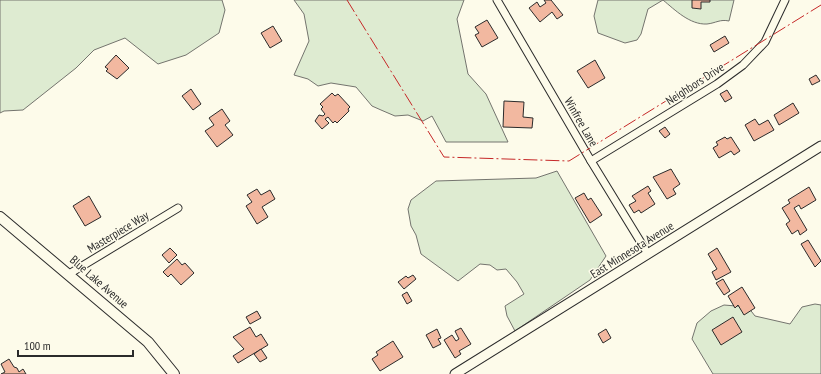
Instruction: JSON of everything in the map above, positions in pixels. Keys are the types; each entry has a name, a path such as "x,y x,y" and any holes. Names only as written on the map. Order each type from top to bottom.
{"main road":[{"name":"Blue Lake Avenue","path":"0,217 148,342 174,374"}],"street":[{"name":"Winfree Lane","path":"497,0 591,161 648,254"},
{"name":"Neighbors Drive","path":"591,161 717,84 743,65 765,42 785,0"},
{"name":"East Minnesota Avenue","path":"456,374 821,146"},
{"name":"Masterpiece Way","path":"69,274 178,208"}],"green space":[{"path":"0,0 222,0 225,10 219,33 186,55 158,64 125,38 94,50 76,68 23,110 4,111 0,113"},
{"path":"294,0 464,0 457,19 468,74 486,94 508,142 446,142 432,116 423,121 408,115 395,116 372,106 356,87 331,83 318,86 308,79 294,75 309,41 304,14"},
{"path":"598,0 663,0 648,9 641,34 637,40 625,43 598,33 594,16"},
{"path":"663,0 734,0 729,21 701,24 689,19"},
{"path":"557,171 606,256 590,280 515,331 507,316 505,306 524,294 517,282 506,269 497,270 490,265 480,264 458,281 421,254 416,235 411,226 408,209 411,200 436,181 536,178"},
{"path":"815,304 821,305 821,374 713,374 692,339 697,323 711,311 724,305 748,307 755,316 790,324 802,307"}],"building":[{"path":"544,0 551,0 563,15 557,19 552,12 540,22 529,8 537,2 540,7 546,3"},
{"path":"692,0 710,0 710,2 701,2 701,9 692,8"},
{"path":"487,20 498,38 482,47 475,35 479,33 475,27"},
{"path":"273,26 282,41 270,48 261,33"},
{"path":"725,36 729,43 714,52 710,45"},
{"path":"116,55 129,68 117,79 106,71 108,69 105,67"},
{"path":"595,60 605,78 588,88 577,71"},
{"path":"816,75 820,81 812,85 809,79"},
{"path":"191,89 201,104 193,110 182,96"},
{"path":"727,90 732,98 725,102 720,94"},
{"path":"332,93 335,96 338,94 350,107 348,109 349,111 337,123 335,121 333,123 328,117 325,119 329,123 322,129 315,121 319,115 323,116 325,114 321,109 323,107 320,104"},
{"path":"504,101 524,102 523,117 533,118 532,128 503,127"},
{"path":"793,103 799,113 779,125 774,115"},
{"path":"222,109 230,121 225,125 233,135 217,147 205,131 214,125 209,118"},
{"path":"755,119 759,125 768,120 774,130 754,141 745,125"},
{"path":"665,127 670,134 665,138 659,131"},
{"path":"725,137 727,139 731,137 740,151 734,155 731,151 719,158 713,148 718,145 716,142"},
{"path":"671,169 680,184 673,189 676,194 667,199 653,177"},
{"path":"648,186 651,191 648,193 655,204 641,213 639,210 634,213 629,205 636,201 632,196"},
{"path":"809,187 816,200 801,209 799,205 794,208 807,230 800,235 798,230 792,234 786,224 790,221 782,208 790,203 788,200"},
{"path":"257,189 261,195 270,190 275,199 262,207 268,217 257,224 246,206 252,202 247,195"},
{"path":"584,193 588,200 591,198 602,215 590,223 575,198"},
{"path":"89,196 101,217 85,226 73,206"},
{"path":"808,240 821,261 815,267 801,244"},
{"path":"170,248 177,255 169,263 162,255"},
{"path":"717,248 731,272 716,280 712,272 717,269 708,254"},
{"path":"177,259 182,265 185,263 194,273 181,285 171,274 168,277 163,272"},
{"path":"413,275 416,279 404,289 398,282 406,276 408,278"},
{"path":"723,279 730,291 724,295 716,283"},
{"path":"742,287 755,308 744,315 738,305 735,308 728,296"},
{"path":"407,292 412,301 407,304 402,295"},
{"path":"257,311 261,318 250,324 246,317"},
{"path":"733,317 742,332 721,345 712,330"},
{"path":"250,327 256,337 261,334 268,345 238,363 233,356 244,349 233,337"},
{"path":"461,328 471,344 459,351 461,354 455,358 444,340 452,335 456,341 459,339 455,331"},
{"path":"437,329 441,338 438,339 441,344 433,348 426,335"},
{"path":"606,329 611,338 603,343 598,334"},
{"path":"393,341 403,357 380,371 372,359 378,355 376,352"},
{"path":"261,349 267,358 260,362 254,354"},
{"path":"9,359 19,372 23,369 26,374 1,374 5,372 1,364"}],"power":[{"path":"347,0 444,157 569,161 821,5"}]}
